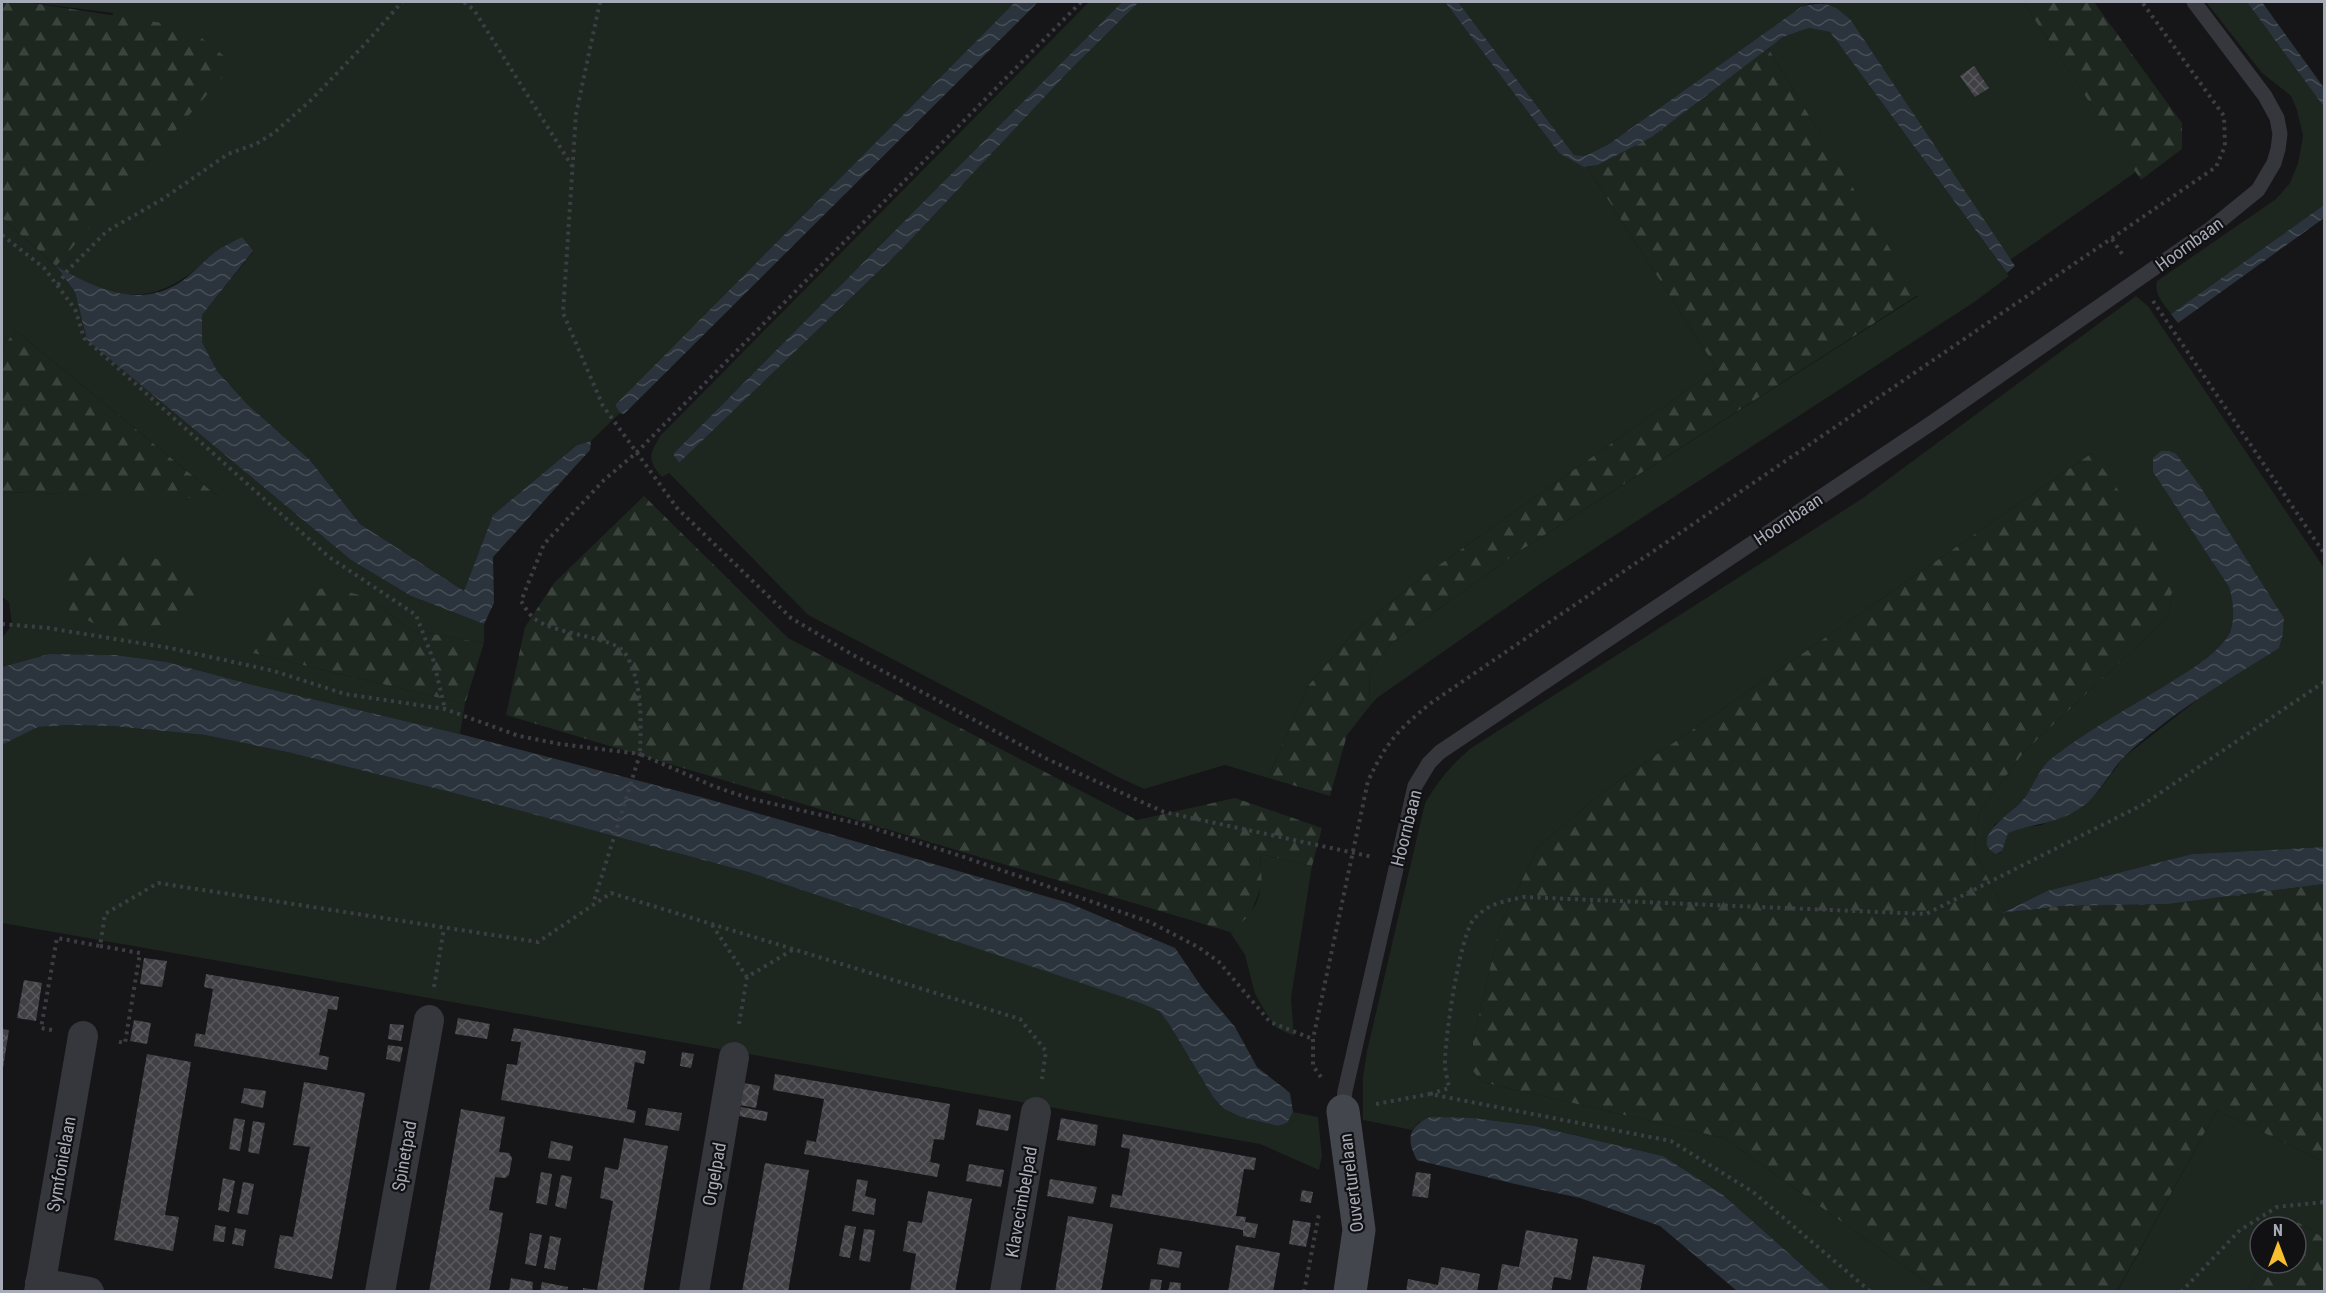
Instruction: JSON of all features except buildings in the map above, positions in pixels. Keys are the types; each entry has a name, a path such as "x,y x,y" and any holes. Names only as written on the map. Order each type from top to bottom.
{"street":[{"name":"Spinetpad","path":"380,1292 429,1020"},
{"name":"Symfonielaan","path":"39,1287 83,1036"},
{"name":"Orgelpad","path":"694,1292 734,1057"},
{"name":"Ouverturelaan","path":"1343,1111 1359,1230 1350,1292"},
{"name":"Klavecimbelpad","path":"1005,1292 1036,1113"},
{"path":"39,1287 89,1292"}],"lane":[{"name":"Hoornbaan","path":"1343,1111 1345,1091 1415,786 1429,763 1440,752 1933,422 2139,279 2247,201 2266,179 2278,149 2280,134 2277,118 2265,96 2194,2"}],"path":[{"path":"58,286 67,271 107,231 161,200 228,154 256,144 275,132 311,100 402,2"},
{"path":"464,2 474,10 572,166"},
{"path":"600,2 576,114 563,313 603,406 677,508 791,618 854,655 1047,759 1164,812 1398,862"},
{"path":"592,905 640,754 641,711 635,677 624,651 612,643 553,630 532,618 521,601 544,544 604,480 636,453 1082,2"},
{"path":"2142,2 2224,116 2225,146 2216,167 2112,239 2325,553"},
{"path":"2,235 44,268 75,309 84,338 329,557 416,615 433,659 445,709"},
{"path":"2,624 48,628 170,648 274,671 345,694 445,709 519,736 560,744 640,754 713,786 747,798 860,824 961,856 1150,922 1190,942 1219,962 1270,1022 1313,1039"},
{"path":"1343,1111 1430,1094 1449,1088 1445,1065 1448,1024 1458,967 1471,922 1488,905 1523,897 1926,914 2144,804 2325,682"},
{"path":"100,946 105,914 158,883 538,942 610,892 1020,1019 1046,1052 1036,1113"},
{"path":"712,924 747,977 734,1057"},
{"path":"429,1020 444,928"},
{"path":"57,938 140,953 125,1043 83,1036 41,1029 57,938"},
{"path":"747,977 794,949"},
{"path":"1430,1094 1671,1141 1753,1192 1871,1292"},
{"path":"2181,1292 2240,1230 2277,1207 2325,1202"}],"green space":[{"path":"2,2 26,2 188,27 234,64 56,266 2,218"},
{"path":"26,2 1015,2 615,405 620,413 591,441 577,445 493,515 464,591 360,524 310,460 247,404 217,371 202,342 202,315 253,252 222,248 180,281 151,293 136,295 98,288 57,268 75,292 87,340 351,560 411,596 484,624 484,643 411,630 366,597 253,653 465,704 460,734 257,686 167,662 116,655 49,654 2,667 2,638 12,625 9,602 2,597 2,492 220,498 16,331 2,347 2,218 56,266 113,13"},
{"path":"1089,2 1122,2 673,454 679,463 904,247 1071,69 1139,2 1445,2 1559,153 1587,167 1717,369 1422,577 1353,633 1308,686 1268,778 1225,765 1144,789 1116,776 808,615 669,473 662,477 652,462 652,453 660,436"},
{"path":"1458,2 1814,2 1801,7 1609,144 1585,156 1574,155"},
{"path":"1822,2 2023,2 2136,172 2010,260 1851,20"},
{"path":"2023,2 2094,2 2182,123 2182,149 2141,180"},
{"path":"2206,2 2247,2 2324,107 2324,205 2171,314 2158,295 2157,281 2276,199 2290,183 2298,163 2303,136 2291,96 2262,73"},
{"path":"1809,28 1830,32 2009,276 1976,301 1543,582 1377,698 1369,707 1370,670 1391,643 1518,552 1918,296 1768,48 1783,37"},
{"path":"1768,48 1918,295 1518,552 1391,643 1370,670 1369,707 1347,735 1330,796 1268,778 1308,686 1353,633 1422,577 1717,369 1587,167 1598,165 1652,137"},
{"path":"2136,296 2148,306 2324,568 2324,847 2192,854 2047,891 2005,911 1974,851 1979,812 2024,752 2168,617 2172,592 2092,453 1604,791 1538,847 1500,925 1473,1041 1473,1071 1482,1082 1724,1138 1939,1291 1831,1291 1722,1194 1663,1156 1535,1126 1473,1118 1419,1122 1412,1130 1363,1120 1363,1077 1367,1051 1425,803 1445,774 1471,748 1860,500","holes":["2153,472 2200,486 2284,618 2283,633 2124,757 2097,793 2042,825 2019,828 2008,833 2001,852 1998,854 1994,825 2016,807 2073,744 2204,662 2220,648 2229,635 2234,611 2229,587"]},
{"path":"16,331 221,499 2,492 2,347"},
{"path":"2092,453 2157,545 2172,592 2168,617 2024,752 1979,812 1974,851 2004,913 2063,906 2168,904 2324,884 2324,1162 2217,1110 2117,1291 1939,1291 1724,1138 1482,1082 1473,1071 1473,1041 1500,925 1538,847 1604,791"},
{"path":"644,496 788,638 1137,820 1235,798 1322,828 1312,866 1260,854 1262,885 1250,915 1230,932 506,715 525,627 554,583"},
{"path":"130,552 174,566 187,580 198,604 164,625 104,628 70,612 64,593 65,574 88,557"},
{"path":"331,587 366,597 411,630 484,643 465,704 253,653 296,593"},
{"path":"112,726 205,735 287,752 450,792 748,872 1141,1002 1159,1011 1213,1097 1224,1109 1241,1117 1278,1126 1287,1123 1293,1112 1318,1117 1322,1156 1319,1170 1260,1144 2,923 2,745 38,727"},
{"path":"1260,854 1312,866 1291,998 1294,1036 1277,1028 1266,1013 1255,994 1245,955 1230,932 1249,914 1258,898 1261,879"},
{"path":"2217,1110 2324,1162 2324,1238 2308,1228 2308,1215 2248,1215 2248,1275 2257,1275 2247,1291 2117,1292"},
{"path":"2308,1228 2324,1238 2324,1291 2247,1291 2257,1275 2308,1275"}],"water":[{"path":"1015,2 1038,2 624,414 620,413 615,405"},
{"path":"1122,2 1139,2 1071,69 904,247 679,463 673,454"},
{"path":"1445,2 1458,2 1574,155 1585,156 1609,144 1801,7 1823,4 1834,7 1851,20 2015,266 2007,273 1830,32 1809,28 1783,37 1652,137 1598,165 1584,167 1559,153"},
{"path":"2247,2 2262,2 2324,88 2324,107"},
{"path":"2324,205 2324,218 2178,323 2171,314"},
{"path":"242,237 253,251 202,315 202,342 217,371 247,404 310,460 360,524 464,591 493,515 577,445 591,441 590,450 493,557 494,603 484,624 411,596 351,560 87,340 75,292 56,266 101,288 134,295 150,294 166,290 182,281 221,248"},
{"path":"2161,451 2176,454 2200,486 2284,618 2279,648 2199,698 2142,740 2125,756 2085,805 2069,815 2008,833 2002,851 1996,854 1989,848 1987,842 1989,834 2024,798 2052,758 2094,729 2199,664 2220,646 2229,634 2233,614 2229,587 2153,472 2153,458"},
{"path":"49,654 116,655 167,662 257,686 460,734 701,797 1069,903 1175,948 1203,989 1235,1027 1257,1067 1290,1093 1293,1112 1287,1123 1278,1126 1241,1117 1224,1109 1213,1097 1159,1011 1141,1003 748,872 450,792 287,752 205,735 112,726 68,725 38,727 2,745 2,667"},
{"path":"2324,847 2324,884 2168,904 2063,906 2002,913 2047,891 2192,854"},
{"path":"1430,1117 1473,1118 1535,1126 1663,1156 1722,1194 1831,1291 1737,1291 1660,1226 1580,1198 1417,1160 1411,1146 1411,1134 1417,1125"}]}
